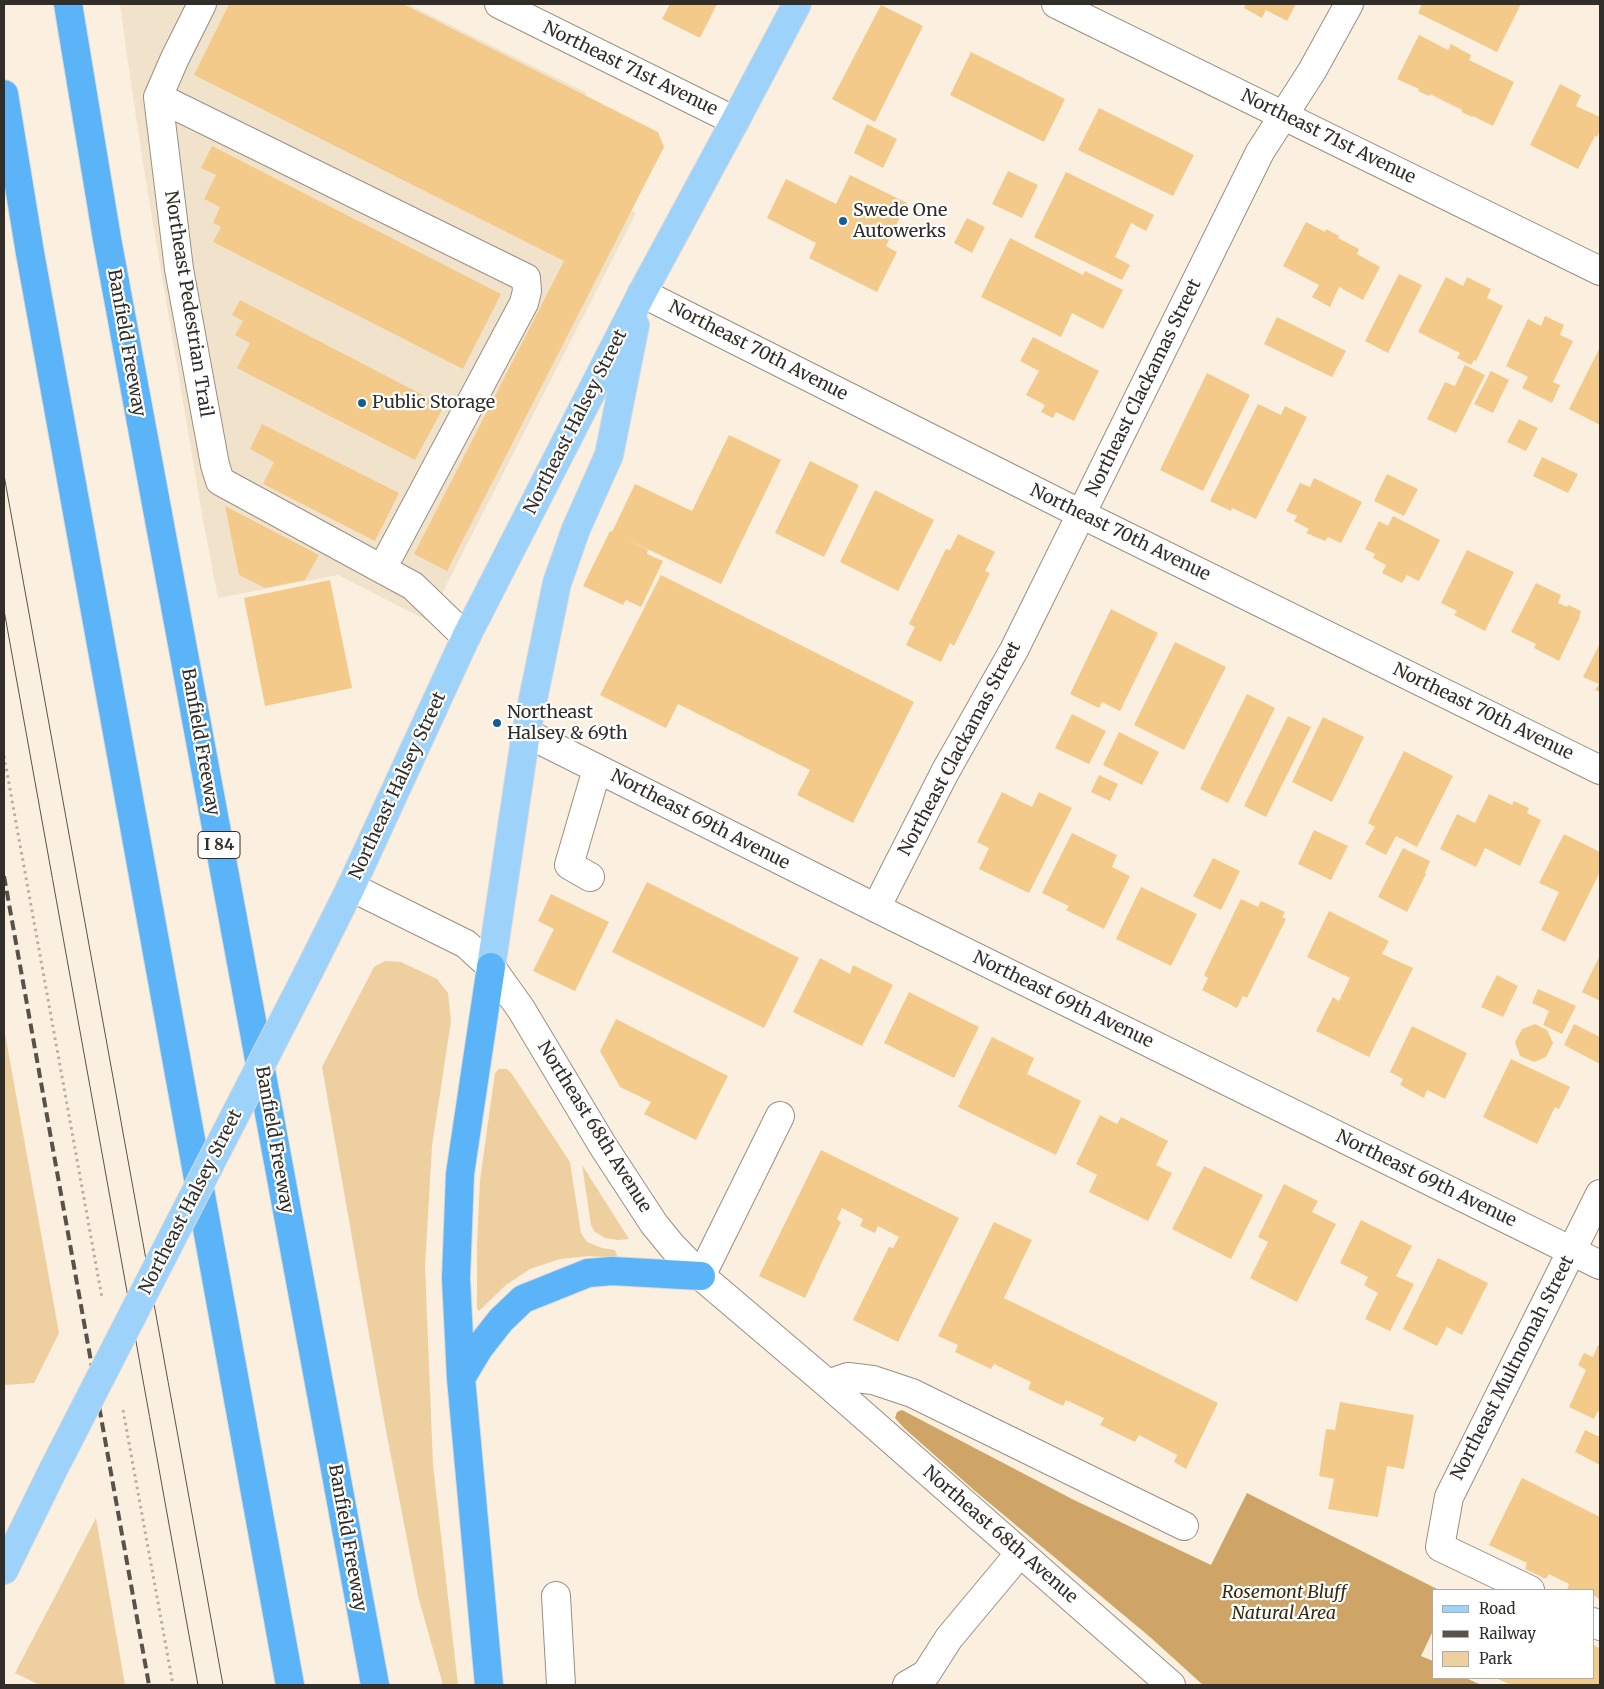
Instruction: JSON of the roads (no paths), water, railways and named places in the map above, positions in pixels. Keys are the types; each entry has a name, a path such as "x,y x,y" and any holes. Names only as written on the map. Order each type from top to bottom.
{"highway":[{"name":"Banfield Freeway","path":"68,4 107,240 374,1685"},
{"path":"4,94 37,292 290,1685"},
{"path":"489,1685 461,1378 456,1278 460,1174 490,967"},
{"path":"461,1378 479,1348 501,1320 523,1299 588,1273 612,1271 701,1276"}],"main road":[{"name":"Northeast Halsey Street","path":"4,1570 52,1472 351,887 466,637 642,293 736,122 797,4"},
{"path":"490,967 526,733 557,584 576,529 609,455 642,293"}],"street":[{"path":"202,4 158,97 526,278 527,291 524,303 382,569 413,586 466,637"},
{"name":"Northeast 71st Avenue","path":"498,4 736,122"},
{"name":"Northeast 71st Avenue","path":"1056,4 1600,271"},
{"name":"Northeast Clackamas Street","path":"876,908 945,772 1014,650 1260,152 1312,71 1349,4"},
{"name":"Northeast Pedestrian Trail","path":"158,97 179,270 215,465 220,481 382,569"},
{"name":"Northeast 70th Avenue","path":"642,293 1081,514 1600,770"},
{"name":"Northeast 69th Avenue","path":"526,733 1600,1265"},
{"path":"590,877 568,865 597,769"},
{"name":"Northeast 68th Avenue","path":"351,887 466,944 490,967 521,1008 603,1146 654,1224 672,1246 701,1276 828,1384 1170,1685"},
{"path":"701,1276 780,1116"},
{"name":"Northeast Multnomah Street","path":"1528,1589 1440,1547 1449,1497 1600,1194"},
{"path":"828,1384 848,1377 873,1380 912,1393 1184,1526"},
{"path":"920,1682 948,1638 1020,1553"},
{"path":"556,1596 562,1685"}],"tram line":[{"path":"4,475 223,1685"},
{"path":"4,610 198,1685"}],"railway":[{"path":"4,876 149,1685"}],"place":[{"name":"Swede One Autowerks","path":"843,221"},
{"name":"Public Storage","path":"362,403"},
{"name":"Northeast Halsey & 69th","path":"497,723"}],"park label":[{"name":"Rosemont Bluff Natural Area","path":"1284,1604"}]}
